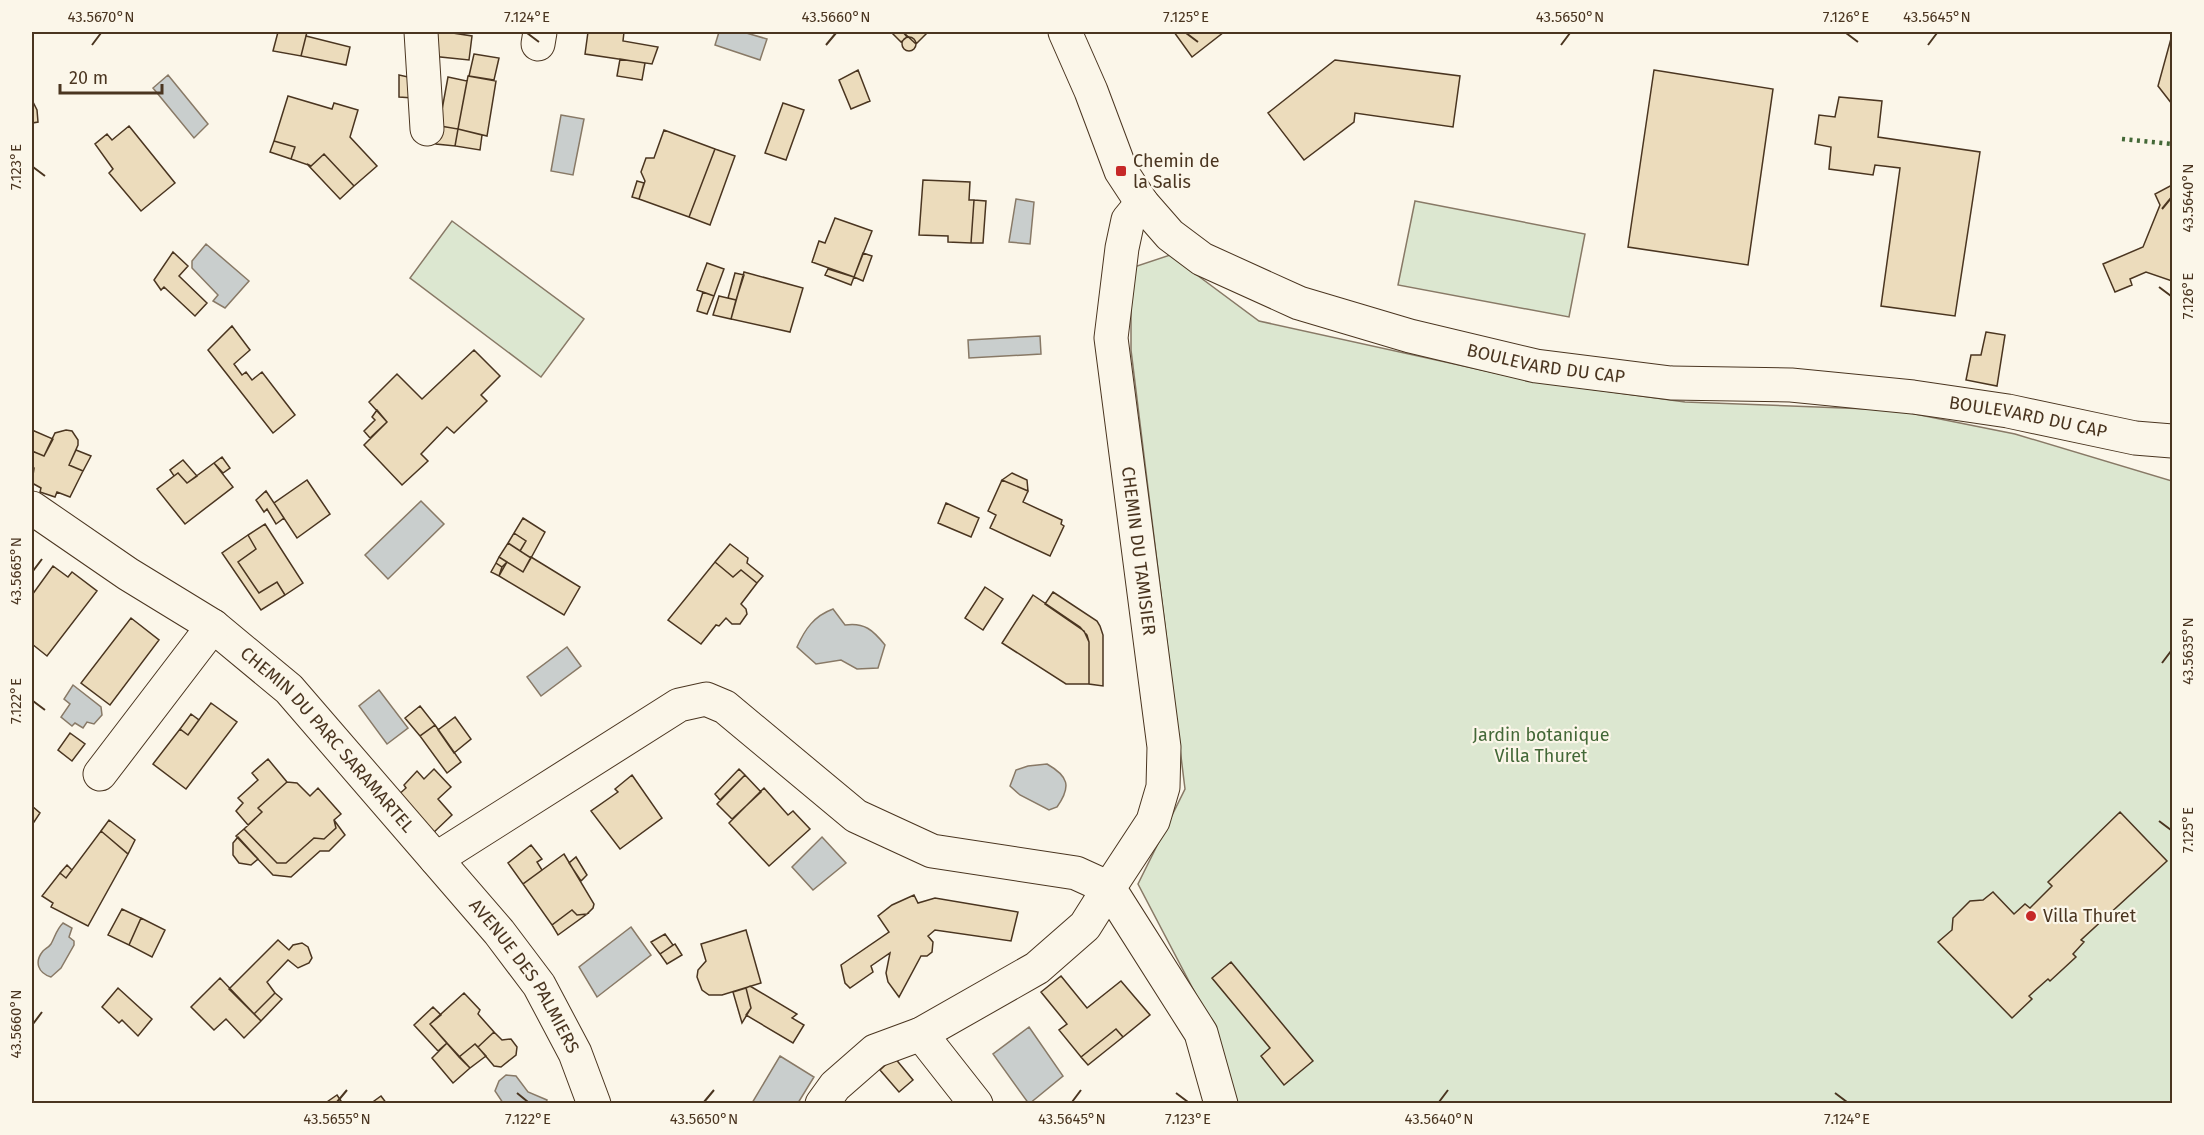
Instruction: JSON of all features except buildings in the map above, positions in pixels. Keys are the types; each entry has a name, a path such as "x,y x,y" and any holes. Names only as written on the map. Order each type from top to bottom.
{"street":[{"path":"421,32 427,129"},
{"name":"BOULEVARD DU CAP","path":"1065,32 1120,171 1142,203 1170,235 1202,259 1299,303 1422,339 1536,366 1671,383 1791,385 1913,397 2008,411 2135,438 2172,441"},
{"name":"CHEMIN DU TAMISIER","path":"822,1104 835,1086 875,1051 921,1034 1037,968 1085,926 1154,821 1163,787 1164,747 1111,338 1122,248 1128,220 1142,203"},
{"name":"CHEMIN DU PARC SARAMARTEL","path":"34,516 213,626 290,689 436,859"},
{"path":"100,774 213,626"},
{"path":"436,859 679,705 706,699 725,707 856,816 932,851 1076,873 1109,888 1201,1033 1221,1104"},
{"name":"AVENUE DES PALMIERS","path":"436,859 500,932 539,985 575,1053 594,1104"},
{"path":"921,1034 976,1104"}],"green space":[{"path":"1415,201 1585,234 1569,317 1398,285"},
{"path":"452,221 584,319 541,377 410,278"},
{"name":"Jardin botanique Villa Thuret","path":"1170,255 1259,321 1532,381 1685,402 1895,410 2015,434 2172,481 2172,1103 1232,1103 1215,1031 1138,884 1185,789 1131,350 1131,268"}],"shaded area":[{"path":"719,32 743,32 767,39 760,60 715,45"},
{"path":"168,75 208,124 194,138 153,88"},
{"path":"561,115 584,119 573,175 551,171"},
{"path":"1016,199 1034,202 1030,244 1009,242"},
{"path":"206,244 249,281 225,308 213,301 218,295 192,268 192,261"},
{"path":"1040,336 1041,354 969,358 968,340"},
{"path":"421,501 444,524 388,579 365,555"},
{"path":"833,609 845,625 852,624 868,628 885,645 878,668 857,669 841,660 816,664 797,647 811,624 820,615"},
{"path":"567,647 581,666 541,696 527,677"},
{"path":"73,685 101,707 102,715 94,724 87,722 83,728 75,723 72,726 61,717 70,704 64,699"},
{"path":"379,690 408,728 387,744 359,706"},
{"path":"1047,764 1060,773 1066,782 1062,800 1057,807 1049,810 1020,795 1010,786 1016,770"},
{"path":"822,837 846,863 813,890 792,867"},
{"path":"63,923 72,928 69,937 74,941 74,945 61,968 51,977 40,970 38,963 40,955 51,944"},
{"path":"631,927 651,955 597,997 579,967"},
{"path":"1029,1027 1063,1076 1029,1104 993,1054"},
{"path":"780,1056 814,1077 798,1103 752,1103"},
{"path":"506,1075 516,1076 528,1092 547,1100 546,1103 503,1103 495,1091 499,1081"}],"hedge":[{"path":"2122,139 2172,144"}],"place":[{"name":"Chemin de la Salis","path":"1121,171"},
{"name":"Villa Thuret","path":"2031,916"}]}
